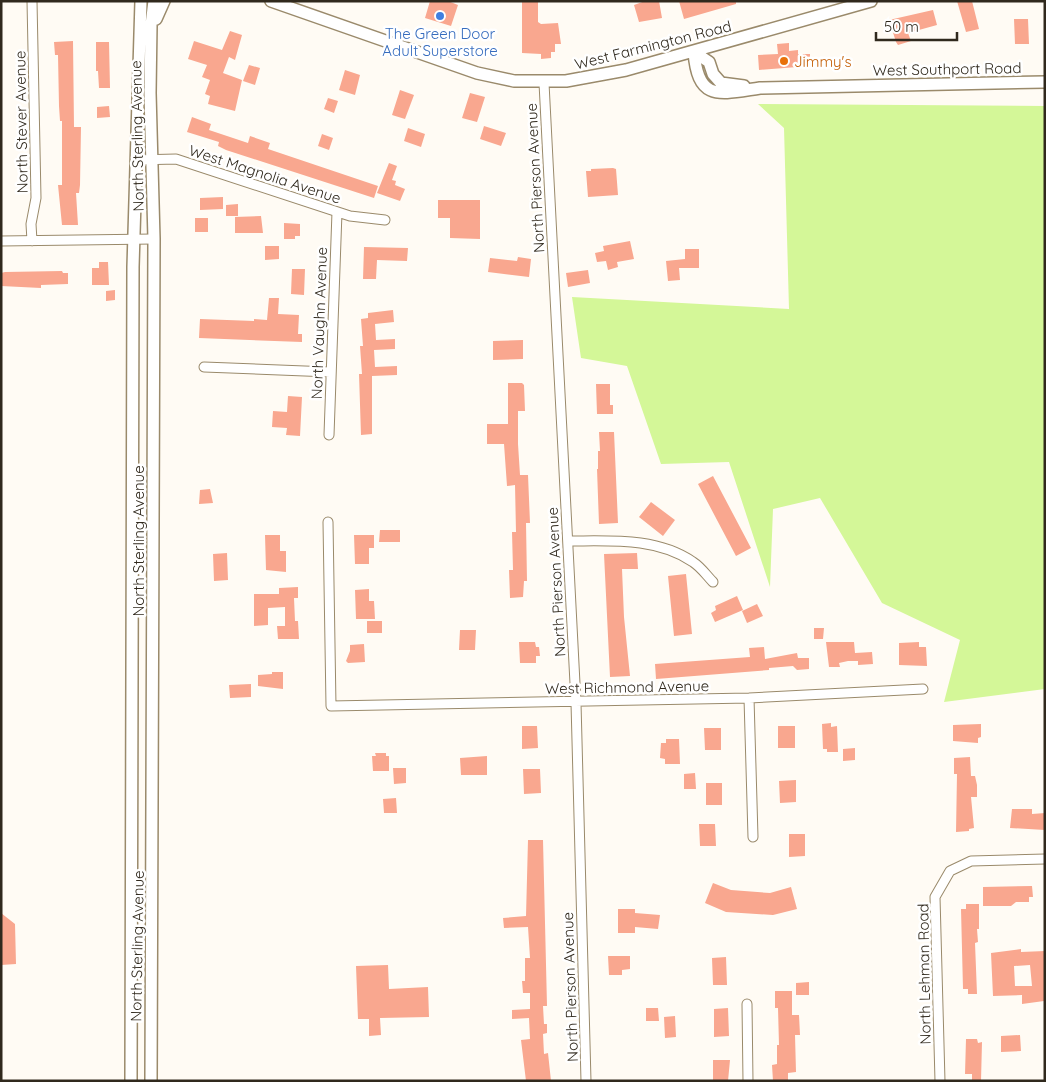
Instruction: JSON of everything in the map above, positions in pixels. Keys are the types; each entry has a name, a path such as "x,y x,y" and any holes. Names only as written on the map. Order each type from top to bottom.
{"main road":[{"name":"North Sterling Avenue","path":"131,1081 130,556 133,239 140,1"},
{"name":"North Sterling Avenue","path":"151,1081 154,239 150,93 151,18 154,1"},
{"path":"150,93 155,28 158,14 164,1"},
{"name":"West Farmington Road","path":"271,1 477,73 514,81 544,83 588,78 694,52 871,1"},
{"name":"West Southport Road","path":"694,52 709,62 713,74 721,83 760,88 1045,82"}],"street":[{"name":"North Stever Avenue","path":"32,1 36,198 32,224 32,241"},
{"name":"North Pierson Avenue","path":"544,83 576,702 586,1081"},
{"name":"West Magnolia Avenue","path":"136,160 176,159 337,212 358,218 385,220"},
{"name":"North Vaughn Avenue","path":"329,435 337,212"},
{"path":"1,241 154,239"},
{"path":"204,366 330,372"},
{"name":"West Richmond Avenue","path":"328,522 331,706 749,698 897,692 923,689"},
{"path":"568,541 630,541 667,549 694,563 713,582"},
{"path":"749,698 753,837"},
{"name":"North Lehman Road","path":"940,1081 935,897 950,871 971,860 1045,858"},
{"path":"747,1004 748,1081"}],"green space":[{"path":"758,104 1045,106 1045,689 944,702 960,640 882,603 820,498 773,509 770,587 729,462 661,464 627,366 581,358 572,297 789,309 784,128"}],"building":[{"path":"430,1 448,1 458,5 451,26 425,18"},
{"path":"522,1 538,1 538,22 541,24 558,23 561,44 555,44 555,52 551,52 551,58 541,59 541,54 522,53"},
{"path":"645,1 659,1 662,18 639,22 634,5"},
{"path":"679,1 736,1 736,4 684,19"},
{"path":"957,1 972,1 979,29 966,32"},
{"path":"933,10 937,25 908,33 911,41 898,45 889,20"},
{"path":"1014,19 1028,19 1029,44 1015,44"},
{"path":"230,31 242,35 235,60 229,57 223,73 242,80 235,111 208,104 210,96 205,94 210,80 202,77 207,65 188,59 194,41 222,50"},
{"path":"73,41 74,127 81,127 80,185 79,193 76,193 78,225 62,225 58,185 62,185 62,121 60,121 59,106 58,55 55,55 54,42"},
{"path":"96,42 109,42 110,88 99,88 98,71 96,71"},
{"name":"Jimmy's","path":"789,43 789,51 798,50 798,54 810,54 810,66 759,70 758,55 778,54 777,44"},
{"path":"249,65 260,68 255,85 243,81"},
{"path":"345,70 360,75 355,95 339,90"},
{"path":"400,90 414,95 405,119 392,115"},
{"path":"470,93 485,97 477,122 462,118"},
{"path":"328,98 338,101 334,113 324,109"},
{"path":"109,106 110,117 97,118 97,107"},
{"path":"192,117 211,124 209,130 248,143 250,136 270,143 268,149 378,186 374,198 226,150 218,146 219,142 187,132"},
{"path":"484,126 506,133 501,146 480,139"},
{"path":"408,128 425,134 421,147 404,141"},
{"path":"322,134 333,138 329,150 318,146"},
{"path":"389,163 397,166 392,180 396,181 395,185 405,189 400,201 377,193"},
{"path":"616,169 618,195 588,197 586,171"},
{"path":"223,197 223,209 200,210 200,198"},
{"path":"438,200 480,200 480,239 450,238 450,218 438,218"},
{"path":"238,204 238,216 226,216 226,205"},
{"path":"261,216 263,233 235,233 235,217"},
{"path":"195,218 208,218 208,232 195,232"},
{"path":"284,223 300,224 300,236 295,236 295,239 284,239"},
{"path":"630,241 634,259 617,262 618,267 608,270 606,261 597,262 595,253 604,251 603,246"},
{"path":"265,246 279,246 279,259 265,260"},
{"path":"364,247 408,248 407,261 377,260 376,279 363,279"},
{"path":"685,249 699,249 699,268 679,268 680,280 668,281 666,261 685,259"},
{"path":"518,257 531,259 529,277 488,272 490,258 517,261"},
{"path":"99,262 108,262 109,285 92,285 92,268 99,268"},
{"path":"292,269 305,269 304,295 291,294"},
{"path":"588,270 590,283 568,287 566,273"},
{"path":"62,271 63,273 68,273 68,284 41,285 41,288 1,286 1,273 5,272"},
{"path":"115,290 115,300 106,301 106,291"},
{"path":"269,298 279,298 278,314 299,315 298,334 302,334 302,342 199,338 200,319 267,320"},
{"path":"393,310 394,322 375,324 376,340 395,339 395,349 374,350 375,367 397,366 397,375 372,376 372,434 361,435 359,374 362,374 360,346 363,346 361,319 368,318 368,313"},
{"path":"523,340 523,359 493,360 493,341"},
{"path":"508,383 522,383 524,385 525,411 518,411 518,444 520,475 528,475 530,523 526,523 527,581 524,581 523,597 510,598 509,570 513,570 512,532 516,532 515,485 507,486 504,444 487,444 487,424 508,424"},
{"path":"596,384 610,384 610,405 613,405 613,414 597,414"},
{"path":"288,396 302,397 300,436 286,435 287,428 272,427 273,411 287,412"},
{"path":"599,432 614,432 618,523 599,524 597,469 598,451 600,451"},
{"path":"713,476 751,548 736,556 698,484"},
{"path":"210,489 213,503 199,504 200,490"},
{"path":"651,502 675,520 663,536 639,517"},
{"path":"380,530 400,530 400,542 379,542"},
{"path":"265,535 280,535 280,551 286,551 286,572 266,570"},
{"path":"354,535 374,535 374,548 369,548 369,564 355,564"},
{"path":"227,553 228,580 214,581 213,554"},
{"path":"637,553 638,569 622,569 624,617 630,676 610,677 604,554"},
{"path":"686,574 692,634 674,636 668,576"},
{"path":"298,587 298,598 294,598 295,621 298,621 299,639 278,639 277,626 285,626 285,607 268,608 268,625 254,626 254,594 279,594 279,588"},
{"path":"369,589 369,601 374,601 375,619 356,619 355,590"},
{"path":"737,596 743,610 715,622 711,613 716,610 715,606"},
{"path":"757,604 763,616 747,623 742,611"},
{"path":"367,621 382,621 382,633 367,633"},
{"path":"814,628 824,628 823,639 814,639"},
{"path":"460,630 476,630 475,650 459,650"},
{"path":"519,642 535,642 536,647 539,647 540,656 536,656 536,663 520,663"},
{"path":"826,642 854,642 855,653 872,652 873,664 858,665 858,661 848,661 839,663 840,667 829,667"},
{"path":"919,642 919,647 926,647 927,666 899,665 899,643"},
{"path":"364,644 365,662 348,663 346,661 350,645"},
{"path":"764,647 765,659 797,653 798,658 809,658 809,669 797,670 793,666 769,668 769,670 656,679 655,664 750,657 749,648"},
{"path":"272,672 283,672 283,689 258,686 258,675 272,674"},
{"path":"251,684 251,697 230,698 229,685"},
{"path":"831,723 831,727 837,726 838,752 827,752 827,749 823,749 822,724"},
{"path":"981,724 981,737 978,738 978,743 953,741 953,725"},
{"path":"522,726 537,726 538,748 522,749"},
{"path":"778,726 795,726 795,748 778,748"},
{"path":"704,728 721,728 721,750 705,750"},
{"path":"666,739 679,739 680,764 665,764 665,759 660,758 661,743 666,743"},
{"path":"855,748 855,760 843,761 843,749"},
{"path":"375,753 386,753 386,756 389,756 389,771 373,771 372,756 376,756"},
{"path":"487,756 487,775 461,775 460,758"},
{"path":"970,757 971,776 975,776 977,785 977,797 971,797 974,828 969,829 969,831 956,832 957,774 954,774 954,758"},
{"path":"393,768 406,768 406,783 394,784"},
{"path":"523,769 540,769 541,793 524,794"},
{"path":"695,773 696,789 684,789 684,774"},
{"path":"796,780 796,802 780,803 779,781"},
{"path":"706,783 722,783 722,805 706,805"},
{"path":"396,798 397,813 384,813 383,799"},
{"path":"1012,809 1032,809 1032,814 1045,813 1045,830 1010,828"},
{"path":"699,824 715,824 716,846 700,846"},
{"path":"789,834 805,834 805,856 789,857"},
{"path":"528,840 543,840 547,1006 543,1006 544,1024 547,1024 547,1033 543,1034 544,1054 548,1053 551,1081 526,1081 521,1040 530,1039 529,1018 512,1019 512,1010 530,1009 530,993 523,993 522,981 525,981 525,958 530,958 528,927 504,928 503,918 526,916"},
{"path":"713,883 731,890 770,893 791,887 797,909 773,915 726,912 705,903"},
{"path":"1032,886 1033,897 1029,897 1029,902 1016,902 1011,906 983,906 983,887"},
{"path":"966,904 979,904 978,942 975,943 977,994 968,994 968,989 963,989 961,909 966,909"},
{"path":"618,909 635,909 635,913 660,915 658,929 635,927 635,933 618,933"},
{"path":"1,913 15,924 16,964 1,965"},
{"path":"1021,949 1021,952 1045,951 1044,1001 1022,1004 1022,995 993,996 991,953","holes":["1030,965 1032,986 1015,986 1014,966"]},
{"path":"608,956 630,956 630,969 622,970 622,975 609,975"},
{"path":"726,957 727,985 713,985 712,958"},
{"path":"388,965 389,989 428,987 429,1017 380,1018 381,1035 369,1036 369,1019 358,1019 356,966"},
{"path":"809,982 809,995 796,995 796,983"},
{"path":"775,991 792,991 792,1015 799,1015 800,1035 795,1035 796,1072 788,1073 788,1081 773,1081 772,1065 777,1064 777,1045 779,1045 778,1008 775,1008"},
{"path":"646,1008 658,1008 659,1021 646,1021"},
{"path":"728,1008 729,1036 714,1037 714,1009"},
{"path":"675,1016 676,1037 665,1038 664,1017"},
{"path":"1020,1035 1021,1051 1001,1052 1001,1036"},
{"path":"966,1039 977,1039 978,1043 982,1042 981,1081 972,1081 972,1074 965,1074"},
{"path":"713,1060 730,1060 728,1081 713,1081"}],"place":[{"name":"The Green Door Adult Superstore","path":"440,16"},
{"name":"Jimmy's","path":"784,61"}]}
